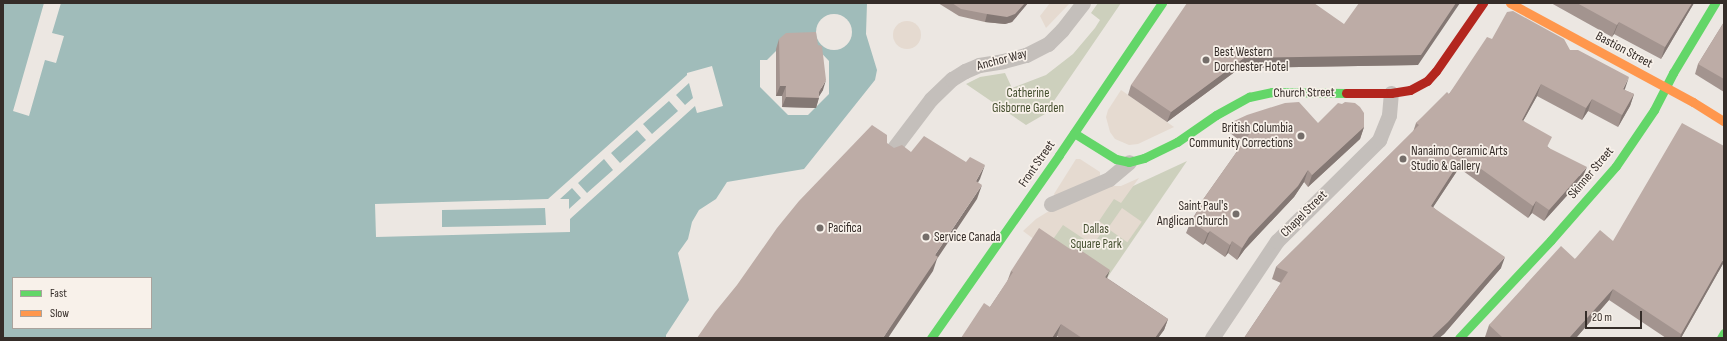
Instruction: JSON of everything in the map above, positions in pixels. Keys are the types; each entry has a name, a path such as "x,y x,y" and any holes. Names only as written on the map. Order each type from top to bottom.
{"main road":[{"name":"Front Street","path":"931,338 1074,133 1162,3"},
{"name":"Church Street","path":"1129,162 1144,158 1177,142 1216,115 1249,97 1272,92 1391,92 1410,90 1423,84 1436,71 1483,3"},
{"name":"Bastion Street","path":"1510,3 1665,87 1724,121"},
{"name":"Skinner Street","path":"1459,338 1558,232 1616,166 1654,110 1665,87 1716,3"},
{"path":"1074,133 1116,159 1129,162"},
{"path":"1721,338 1724,333"}],"street":[{"name":"Anchor Way","path":"890,153 931,99 952,79 979,65 1003,62 1026,55 1048,44 1062,30 1083,3"},
{"name":"Chapel Street","path":"1212,338 1277,241 1379,140 1388,115 1391,92"},
{"name":"Church Street","path":"1051,204 1109,179 1129,162"}],"green space":[{"name":"Catherine Gisborne Garden","path":"1098,3 1121,3 1045,114 1026,125 966,84 980,77 1005,73 1012,88 1046,75 1073,54 1095,28 1100,20 1091,13"},
{"name":"Dallas Square Park","path":"1187,161 1105,281 1034,232"}],"shaded area":[{"path":"1050,3 1070,3 1046,28 1040,16"},
{"path":"907,21 917,25 921,35 917,45 907,49 897,45 893,35 897,25"},
{"path":"1121,90 1174,127 1138,144 1129,145 1115,139 1110,132 1106,117 1108,110"},
{"path":"1076,159 1080,159 1100,172 1100,176 1055,196 1054,194"},
{"path":"1139,178 1121,203 1114,199 1107,209 1099,221 1106,226 1093,245 1063,225 1049,245 1035,240 1023,231 1036,219 1049,211 1108,186 1121,186"},
{"path":"1122,208 1142,222 1127,242 1108,228"}],"water":[{"path":"3,3 867,3 866,34 877,70 875,80 804,169 727,182 716,199 699,210 692,222 688,239 678,253 689,300 666,335 666,338 3,338"}],"pier":[{"path":"44,3 61,3 52,33 64,36 56,63 45,60 29,116 13,111"},
{"path":"831,14 837,14 847,19 852,32 847,45 837,50 831,50 821,45 816,35 816,29 821,19"},
{"path":"788,39 808,39 829,61 829,94 808,115 788,115 760,87 760,60 767,60"},
{"path":"712,66 723,106 697,113 695,106 570,219 570,232 376,237 375,204 548,199 687,75 687,73","holes":["689,83 693,98 685,105 676,95","669,101 678,111 652,134 643,124","637,130 646,140 620,163 611,153","604,159 613,170 587,193 578,183","572,188 581,198 569,209 569,199 560,199","545,208 546,225 442,227 442,210"]}],"building":[{"path":"952,3 1025,3 1015,14 1007,17 961,9"},
{"path":"1187,3 1314,3 1344,24 1359,3 1456,3 1421,55 1244,58 1171,112 1131,85"},
{"path":"1577,3 1692,3 1665,47 1619,22 1617,25"},
{"path":"1513,11 1564,39 1570,50 1578,50 1629,77 1623,89 1634,94 1622,115 1592,99 1586,108 1541,84 1522,120 1552,137 1547,147 1587,167 1549,210 1536,201 1533,206 1463,156 1431,206 1505,257 1448,322 1431,338 1244,338 1288,272 1276,267 1419,125 1416,123 1447,92 1449,94 1487,37 1492,39 1507,12"},
{"path":"1724,22 1724,79 1698,64"},
{"path":"816,32 818,45 822,46 826,80 819,92 819,98 786,97 786,86 780,86 779,39 786,33"},
{"path":"1299,102 1318,123 1338,103 1355,103 1364,113 1364,127 1312,175 1308,170 1298,186 1249,237 1242,248 1232,241 1230,245 1210,231 1208,233 1191,221 1204,202 1202,201 1250,133 1234,121 1247,115 1285,103"},
{"path":"1682,123 1724,146 1724,258 1681,334 1613,289 1569,338 1501,338 1502,337 1489,325 1561,246 1575,259 1600,230 1613,241"},
{"name":"Pacifica","path":"872,125 887,135 887,143 894,148 902,145 911,152 924,136 966,162 970,157 985,165 976,181 982,185 935,255 938,257 883,338 697,338 777,228 799,201"},
{"path":"1039,228 1070,249 1073,245 1110,270 1105,277 1168,319 1155,338 1082,338 1061,324 1052,338 961,338 984,303 990,307"}],"traffic: fast":[{"path":"931,338 1059,155 1162,3"},
{"path":"1459,338 1551,240 1616,166 1654,110 1673,73 1715,3"},
{"path":"1074,133 1116,159 1129,162 1144,158 1177,142 1216,115 1249,97 1272,92 1346,93"},
{"path":"1721,338 1724,333"}],"traffic: slow":[{"path":"1510,3 1693,102 1724,121"}],"traffic: jam":[{"path":"1346,93 1391,93 1410,90 1427,81 1436,71 1483,3"}],"place":[{"name":"Best Western Dorchester Hotel","path":"1206,60"},
{"name":"British Columbia Community Corrections","path":"1301,136"},
{"name":"Nanaimo Ceramic Arts Studio & Gallery","path":"1403,159"},
{"name":"Saint Paul's Anglican Church","path":"1236,214"},
{"name":"Pacifica","path":"820,228"},
{"name":"Service Canada","path":"926,237"}]}
